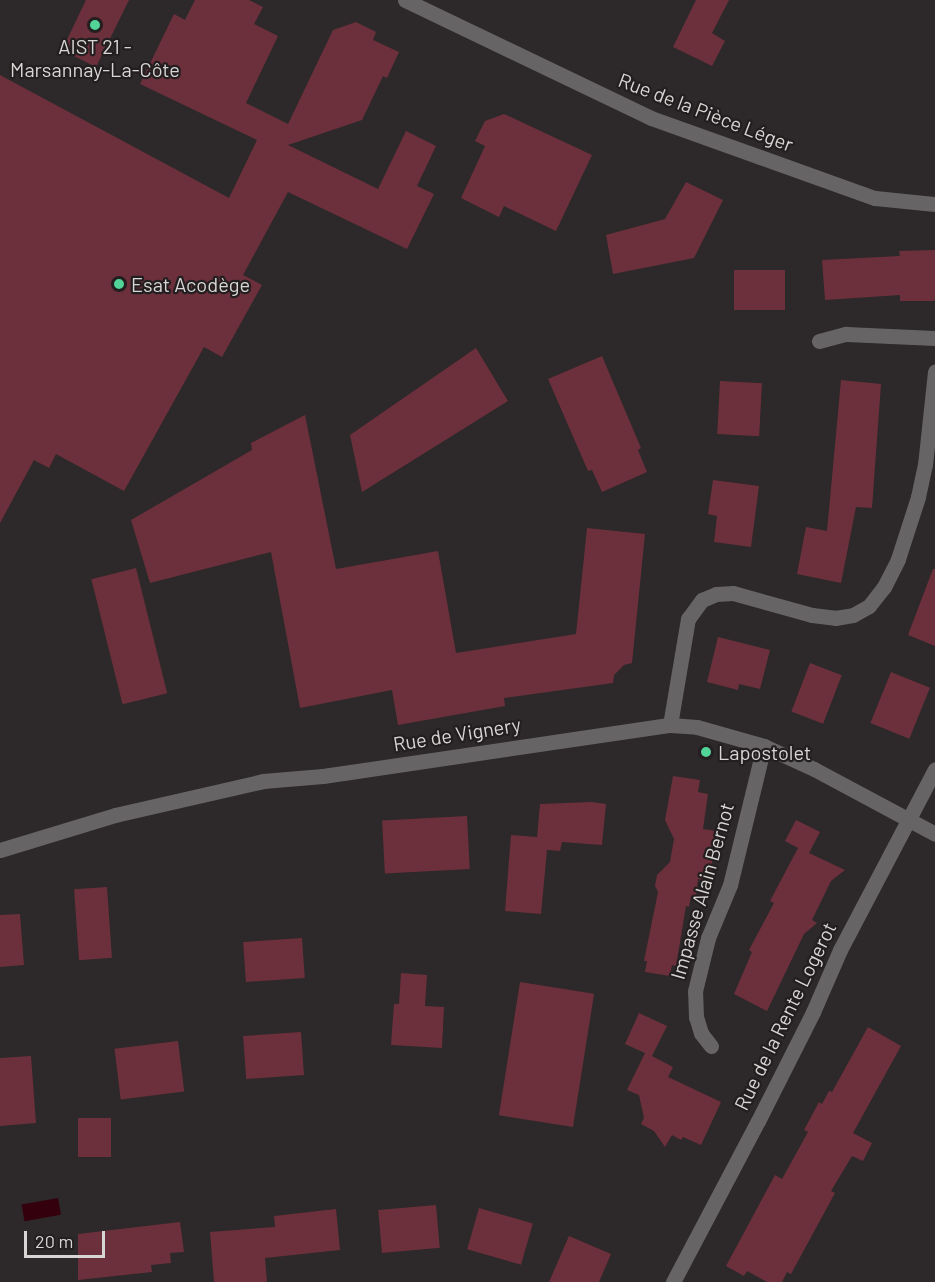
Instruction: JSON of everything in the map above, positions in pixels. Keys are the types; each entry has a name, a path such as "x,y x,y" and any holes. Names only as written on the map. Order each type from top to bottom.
{"street":[{"name":"Rue de la Pièce Léger","path":"405,0 651,118 875,198 935,204"},
{"path":"819,341 846,334 935,338"},
{"path":"670,725 688,619 702,600 716,594 733,593 812,615 835,618 853,615 869,606 884,587 905,539 918,497 925,465 935,372"},
{"name":"Rue de Vignery","path":"0,850 115,815 263,781 323,776 670,725 697,727 764,746 935,834"},
{"name":"Impasse Alain Bernot","path":"711,1046 701,1033 696,1017 695,991 708,938 730,885 764,746"},
{"name":"Rue de la Rente Logerot","path":"673,1282 758,1121 813,1012 840,950 935,769"}],"shaded area":[{"path":"58,1198 61,1215 25,1221 22,1204"}],"building":[{"name":"AIST 21 - Marsannay-La-Côte","path":"86,0 129,0 96,67 62,50"},
{"name":"Esat Acodège","path":"195,0 249,0 263,7 254,24 278,36 246,103 288,124 333,30 356,22 376,32 373,40 399,52 387,78 383,76 362,120 288,145 378,189 406,131 436,146 417,186 434,194 407,249 288,192 243,275 262,285 222,357 204,347 124,491 56,454 49,468 34,460 0,523 0,75 229,198 257,140 140,84 174,14 185,20"},
{"path":"696,0 729,0 712,33 725,41 712,66 673,47"},
{"path":"504,114 592,155 556,231 504,206 499,217 461,198 485,146 475,141 485,121"},
{"path":"686,182 723,200 694,258 613,274 606,235 665,219"},
{"path":"935,250 935,301 900,301 900,295 825,300 822,260 900,256 899,251"},
{"path":"734,270 785,270 785,310 734,310"},
{"path":"476,348 508,401 362,492 350,435"},
{"path":"602,356 641,448 638,450 647,472 602,492 592,470 588,471 548,379"},
{"path":"841,380 881,384 872,508 856,507 841,583 797,574 806,527 827,531"},
{"path":"720,381 762,383 759,436 717,434"},
{"path":"305,415 336,569 438,551 456,653 576,634 587,528 645,534 632,663 624,665 614,675 613,683 504,698 505,706 398,725 392,690 300,708 271,552 150,583 131,520 252,450 251,443"},
{"path":"713,480 759,486 751,547 714,542 717,516 708,514"},
{"path":"136,568 167,693 123,704 91,579"},
{"path":"933,569 935,569 935,646 908,635"},
{"path":"718,637 770,650 760,689 739,684 738,690 707,682"},
{"path":"810,663 842,675 823,724 791,712"},
{"path":"891,672 930,688 909,739 870,723"},
{"path":"673,776 700,780 698,792 708,794 703,829 716,831 710,881 698,879 696,897 691,896 689,907 686,906 676,966 672,965 670,976 645,972 647,961 644,961 658,892 655,886 657,875 670,862 674,839 665,820"},
{"path":"592,802 606,804 602,845 562,842 560,851 547,850 541,914 505,911 511,835 537,837 540,804"},
{"path":"467,816 470,869 385,873 382,820"},
{"path":"796,820 820,832 809,853 845,870 831,881 812,920 817,923 804,934 767,1011 734,994 752,952 749,950 774,903 770,901 798,848 785,841"},
{"path":"107,887 112,958 79,960 74,889"},
{"path":"20,914 24,965 0,967 0,915"},
{"path":"302,938 305,978 246,982 243,942"},
{"path":"401,973 427,975 425,1006 444,1007 442,1048 391,1045 394,1004 399,1004"},
{"path":"520,982 594,994 573,1127 499,1115"},
{"path":"639,1013 667,1026 652,1056 673,1067 668,1077 721,1102 701,1145 672,1135 665,1147 654,1131 641,1124 644,1118 639,1095 627,1090 645,1053 625,1044"},
{"path":"868,1027 901,1046 853,1133 872,1143 863,1161 852,1156 831,1191 835,1193 791,1274 787,1272 782,1282 767,1282 747,1271 744,1276 726,1266 775,1175 782,1179 808,1132 804,1130 819,1102 822,1104 829,1091 832,1092"},
{"path":"301,1032 304,1075 246,1079 243,1036"},
{"path":"178,1041 184,1092 121,1099 114,1049"},
{"path":"31,1056 36,1123 0,1126 0,1058"},
{"path":"78,1118 111,1118 111,1157 78,1157"},
{"path":"436,1205 440,1248 382,1253 378,1210"},
{"path":"479,1208 533,1223 521,1265 467,1249"},
{"path":"336,1209 340,1250 265,1258 267,1282 214,1282 210,1232 275,1227 274,1216"},
{"path":"180,1222 184,1252 170,1253 171,1263 151,1265 152,1272 78,1280 78,1234"},
{"path":"569,1236 611,1254 599,1282 549,1282"}],"place":[{"name":"AIST 21 - Marsannay-La-Côte","path":"95,25"},
{"name":"Esat Acodège","path":"119,284"},
{"name":"Lapostolet","path":"706,752"}]}
